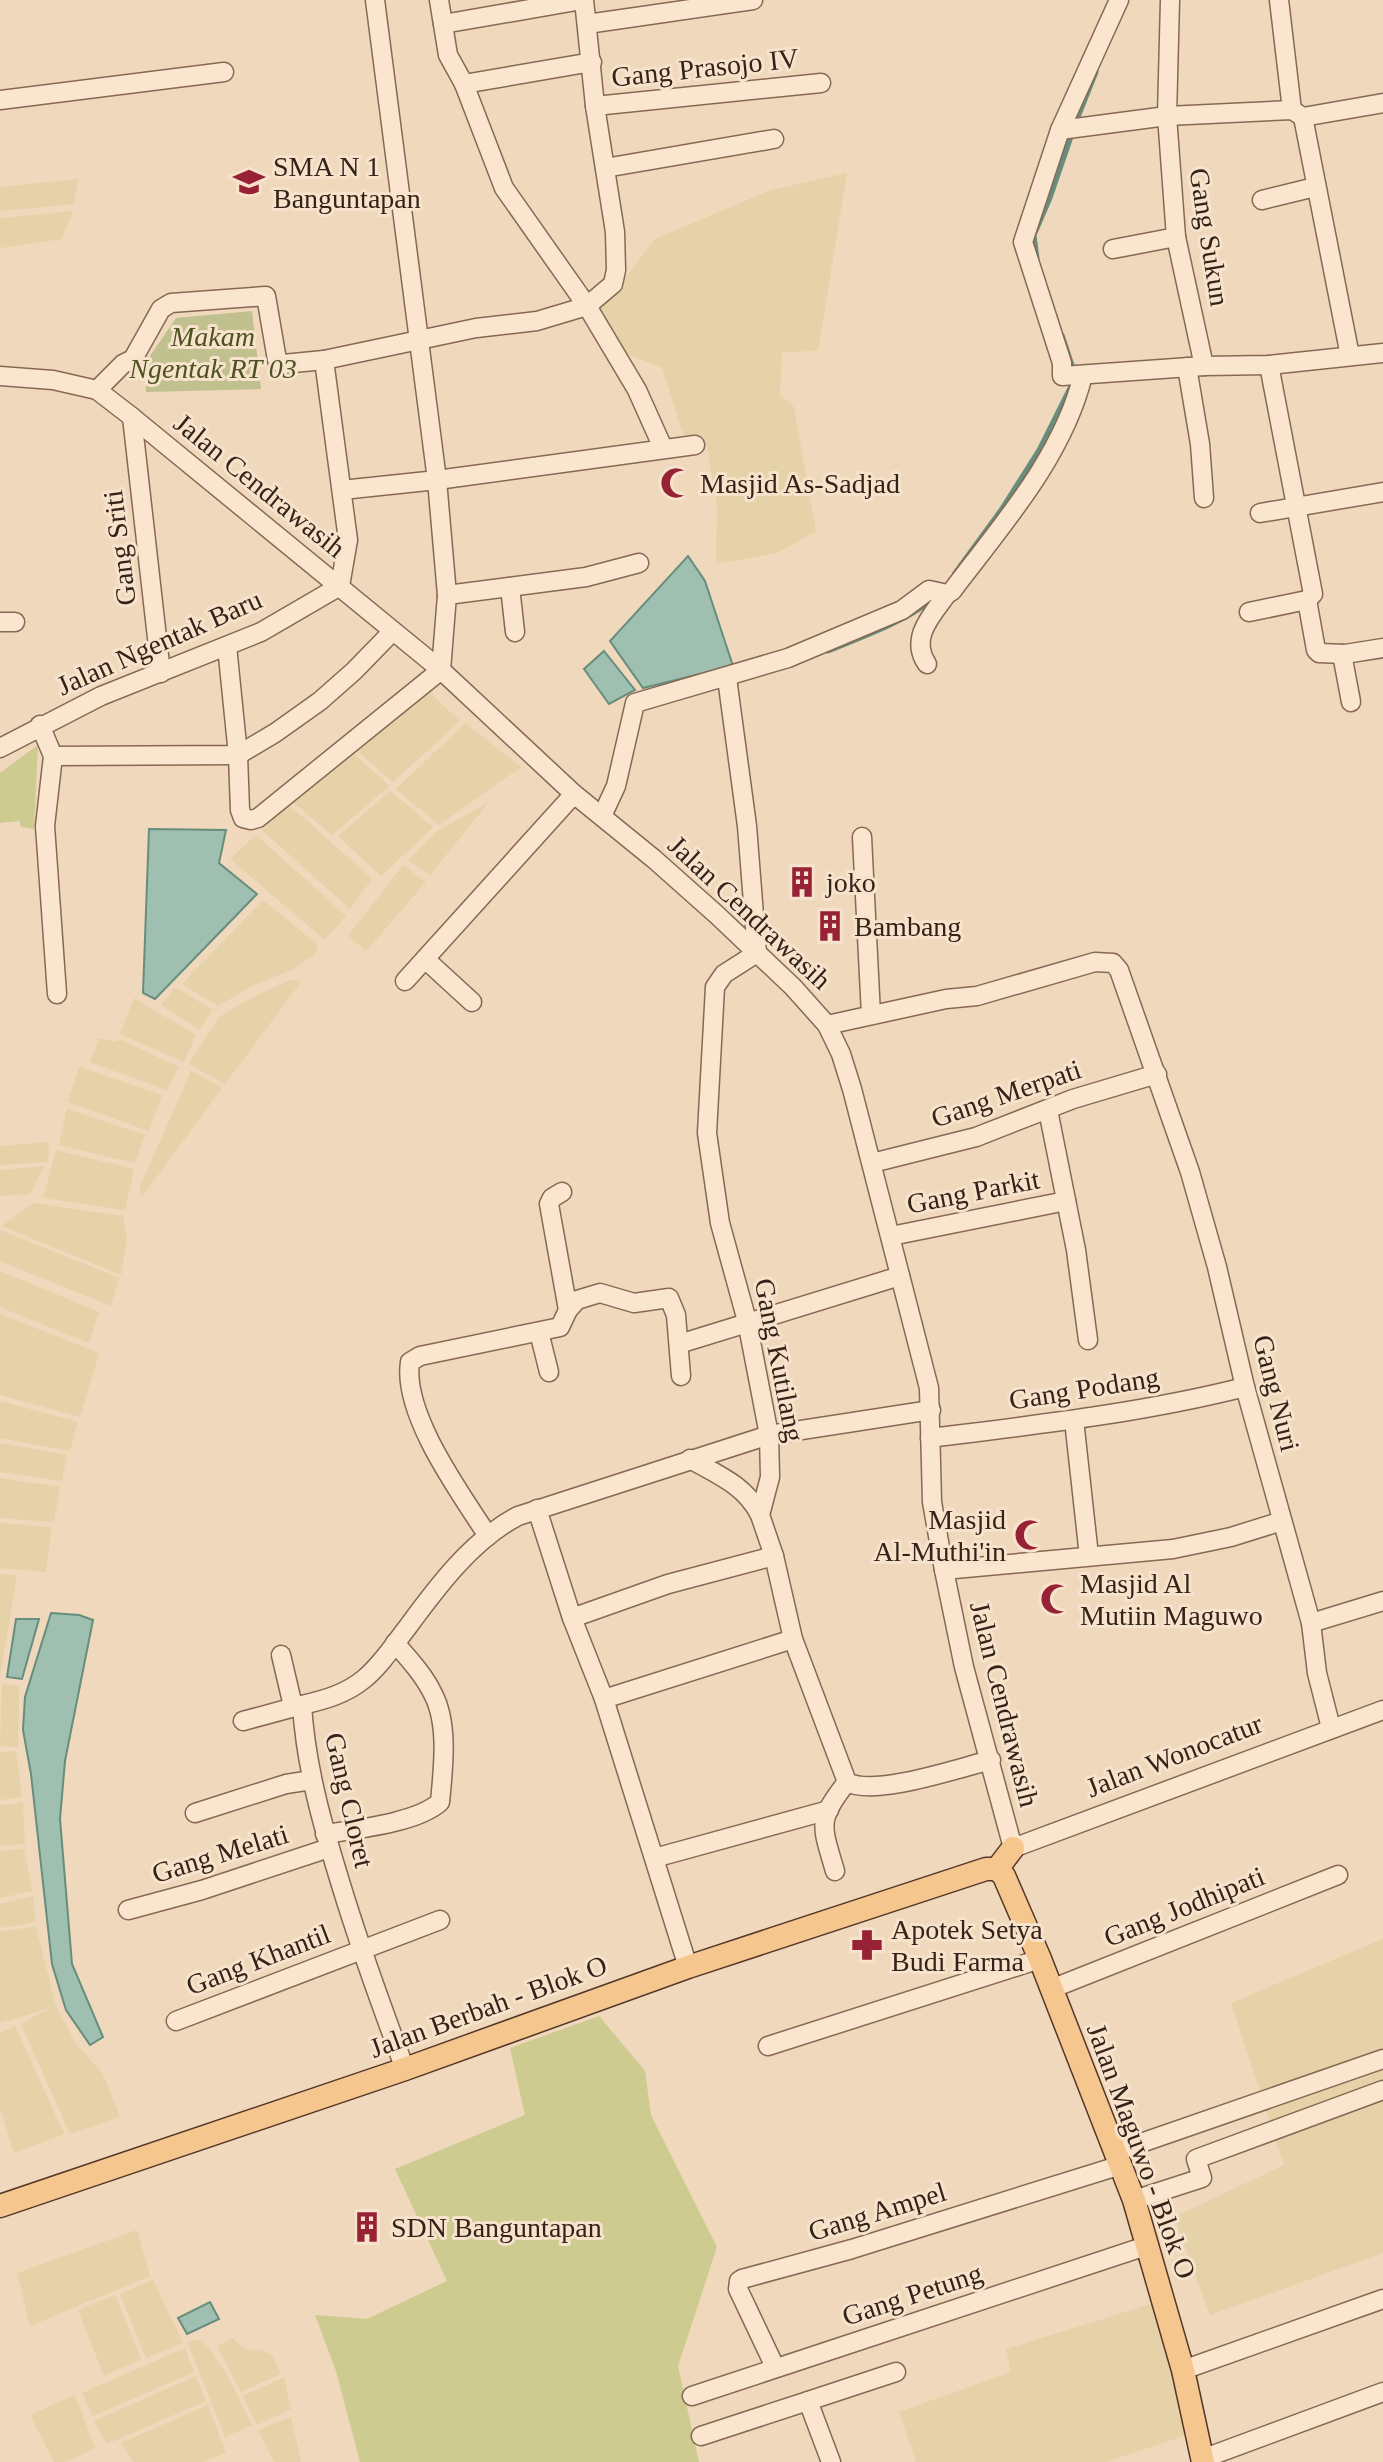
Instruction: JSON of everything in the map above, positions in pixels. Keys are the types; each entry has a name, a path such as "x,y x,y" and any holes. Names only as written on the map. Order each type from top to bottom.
{"main road":[{"path":"997,1869 1013,1848"},
{"name":"Jalan Berbah - Blok O","path":"0,2206 405,2069 688,1967 986,1869 997,1869"},
{"name":"Jalan Maguwo - Blok O","path":"997,1869 1004,1876 1040,1959 1134,2200 1183,2370 1202,2461"}],"street":[{"path":"227,646 240,810 243,818 251,820 258,818 441,670 447,595 437,480 375,0"},
{"path":"439,0 448,55 464,84 504,188 587,306 637,390 663,448"},
{"path":"97,390 123,364 133,359 161,309 179,301 266,296 279,363 324,360 476,328 537,321 587,306 613,284 616,270 615,232 595,106 583,0 443,24"},
{"path":"587,24 753,0"},
{"path":"1119,0 1060,130 1023,242 1062,363 1062,376 1196,366 1269,365 1383,353"},
{"name":"Gang Sukun","path":"1170,0 1167,116 1176,237 1196,366 1204,498"},
{"path":"1279,0 1297,114 1350,356"},
{"path":"464,84 592,62"},
{"path":"0,100 224,72"},
{"name":"Gang Prasojo IV","path":"595,106 821,83"},
{"path":"1060,130 1167,116 1297,114 1383,103"},
{"path":"605,168 774,139"},
{"path":"1262,200 1315,187"},
{"path":"1113,249 1176,237"},
{"path":"324,360 349,544 340,586"},
{"path":"1249,612 1307,600 1313,594 1269,365"},
{"name":"Jalan Cendrawasih","path":"0,376 53,380 97,390 132,417 441,670 574,794 654,859 757,953 827,1025 841,1054 852,1089 929,1388 932,1502 944,1570 964,1667 1013,1848"},
{"path":"927,664 922,657 920,638 925,623 943,593 1041,468 1069,412 1076,376"},
{"name":"Gang Sriti","path":"132,417 161,673"},
{"path":"342,490 695,445"},
{"path":"1260,513 1383,492"},
{"path":"447,595 586,577 639,563"},
{"name":"Jalan Ngentak Baru","path":"0,748 101,696 261,632 340,586"},
{"path":"510,587 515,632"},
{"path":"602,816 620,775 635,703 788,658 902,610 929,590 943,593"},
{"path":"1307,600 1316,650 1326,654 1342,654 1383,648"},
{"path":"53,756 238,755 320,701 392,632"},
{"path":"1342,654 1351,702"},
{"path":"727,678 747,826 757,953"},
{"path":"40,725 53,756 45,826 57,994"},
{"path":"405,981 574,794"},
{"path":"862,837 871,1015"},
{"name":"Gang Kutilang","path":"757,953 724,974 715,987 707,1133 720,1223 747,1321 769,1435 770,1477 760,1515"},
{"path":"425,959 472,1002"},
{"name":"Gang Nuri","path":"827,1025 946,999 977,996 1105,961 1113,963 1119,970 1190,1172 1217,1267 1245,1387 1311,1623 1317,1673 1331,1728"},
{"name":"Gang Merpati","path":"872,1163 976,1137 1081,1096 1157,1074"},
{"path":"1048,1110 1076,1250 1088,1340"},
{"path":"562,1192 549,1204 568,1310"},
{"name":"Gang Parkit","path":"891,1236 1066,1201"},
{"path":"679,1344 900,1276"},
{"path":"488,1536 431,1446 411,1384 410,1362 420,1356 560,1327 577,1300 600,1293 634,1303 669,1298 676,1315 681,1376"},
{"path":"539,1332 549,1372"},
{"name":"Gang Podang","path":"930,1438 1074,1420 1200,1399 1245,1387"},
{"name":"Gang Cloret","path":"405,2069 375,1994 327,1841 297,1705 323,1700 363,1680 380,1664 447,1575 506,1522 537,1509 769,1435 931,1410"},
{"path":"1074,1420 1089,1556"},
{"path":"690,1459 747,1493 760,1515 774,1556 793,1639 847,1782 855,1786 888,1787 991,1760"},
{"path":"537,1509 572,1618 604,1699 688,1967"},
{"path":"944,1570 1173,1549 1231,1537 1282,1521"},
{"path":"572,1618 668,1584 774,1556"},
{"path":"1311,1623 1383,1601"},
{"path":"604,1699 793,1639"},
{"name":"Gang Melati","path":"128,1910 217,1885 362,1828 417,1814 440,1802 442,1735 435,1698 422,1675 395,1643"},
{"path":"243,1721 297,1705 281,1655"},
{"name":"Jalan Wonocatur","path":"1013,1848 1383,1710"},
{"path":"195,1813 286,1784 312,1780"},
{"path":"835,1871 822,1829 833,1800 847,1782"},
{"path":"658,1857 829,1810"},
{"name":"Gang Jodhipati","path":"1051,1989 1338,1875"},
{"name":"Gang Khantil","path":"176,2021 440,1920"},
{"path":"768,2046 1040,1959"},
{"path":"1118,2159 1383,2059"},
{"path":"1134,2200 1202,2178 1196,2159 1383,2090"},
{"name":"Gang Ampel","path":"775,2367 738,2289 742,2279 852,2249 1118,2159"},
{"name":"Gang Petung","path":"692,2396 1149,2245"},
{"path":"1183,2370 1383,2299"},
{"path":"701,2436 896,2372"},
{"path":"1202,2461 1383,2392"},
{"path":"808,2401 831,2462"}],"shaded area":[{"path":"847,173 818,351 782,352 780,395 794,407 816,531 777,553 716,564 717,505 706,441 683,434 662,367 617,351 601,309 655,239 771,190"},
{"path":"78,179 74,204 0,211 0,187"},
{"path":"73,211 62,239 0,248 0,218"},
{"path":"688,556 705,581 733,666 643,688 610,641"},
{"path":"604,651 635,690 609,704 584,669"},
{"path":"429,692 460,721 393,782 355,749"},
{"path":"465,723 521,767 439,825 396,789"},
{"path":"38,745 34,829 21,827 19,821 0,823 0,773"},
{"path":"352,752 389,786 332,835 292,801"},
{"path":"390,791 433,827 381,876 338,836"},
{"path":"489,802 430,875 408,860 436,832"},
{"path":"289,805 372,879 350,909 262,830"},
{"path":"149,829 226,830 219,863 257,894 155,999 143,993"},
{"path":"256,835 346,916 325,940 230,859"},
{"path":"403,865 426,882 366,951 348,936"},
{"path":"263,900 318,945 315,954 294,969 256,984 218,1006 182,984"},
{"path":"293,979 301,982 225,1084 189,1064 219,1017"},
{"path":"175,987 213,1010 199,1029 161,1005"},
{"path":"134,998 196,1035 184,1062 120,1034"},
{"path":"99,1038 116,1042 119,1039 179,1067 167,1090 90,1062"},
{"path":"79,1067 162,1095 149,1131 68,1102"},
{"path":"191,1071 222,1088 142,1197 139,1189"},
{"path":"67,1109 145,1135 135,1163 59,1145"},
{"path":"49,1142 48,1162 0,1165 0,1146"},
{"path":"56,1150 134,1169 125,1210 43,1198"},
{"path":"44,1166 30,1194 0,1196 0,1170"},
{"path":"33,1203 123,1216 127,1238 121,1275 2,1226"},
{"path":"0,1230 119,1278 111,1306 0,1261"},
{"path":"0,1271 99,1312 89,1343 0,1307"},
{"path":"0,1314 99,1353 80,1417 0,1395"},
{"path":"0,1401 78,1422 70,1451 0,1438"},
{"path":"0,1443 67,1455 62,1481 0,1472"},
{"path":"0,1478 60,1487 54,1522 0,1518"},
{"path":"0,1523 52,1527 46,1572 0,1568"},
{"path":"0,1574 17,1576 0,1676"},
{"path":"51,1613 79,1615 93,1620 65,1761 60,1819 72,1964 103,2037 90,2045 66,2010 52,1964 31,1774 23,1730 25,1697"},
{"path":"16,1619 39,1619 22,1679 7,1677"},
{"path":"2,1683 19,1686 18,1747 0,1746"},
{"path":"16,1751 22,1797 0,1800 0,1752"},
{"path":"23,1803 25,1844 0,1846 0,1805"},
{"path":"24,1849 33,1891 0,1898 0,1851"},
{"path":"33,1896 36,1922 0,1928 0,1904"},
{"path":"36,1926 56,2006 76,2044 103,2074 120,2117 70,2134 21,2024 50,2008 0,2023 0,1932"},
{"path":"1383,1939 1383,2253 1210,2315 1174,2217 1284,2165 1231,2003"},
{"path":"599,2016 645,2071 651,2115 717,2247 678,2366 699,2462 360,2462 336,2371 315,2315 367,2319 447,2281 395,2169 525,2115 510,2048"},
{"path":"15,2026 64,2134 14,2153 0,2108 0,2033"},
{"path":"137,2230 150,2276 30,2326 17,2273"},
{"path":"153,2280 183,2343 146,2358 120,2294"},
{"path":"115,2295 141,2359 104,2376 78,2310"},
{"path":"1173,2297 1208,2428 1106,2462 916,2462 899,2412 1011,2372 1006,2349"},
{"path":"210,2302 219,2319 187,2334 178,2318"},
{"path":"232,2338 245,2349 262,2350 273,2357 281,2374 241,2392 217,2346"},
{"path":"199,2339 209,2348 230,2380 252,2425 225,2437 187,2342"},
{"path":"185,2348 194,2372 93,2416 82,2393"},
{"path":"196,2376 206,2401 107,2444 94,2421"},
{"path":"284,2377 291,2409 257,2425 243,2396"},
{"path":"75,2395 95,2448 66,2462 54,2462 30,2415"},
{"path":"208,2405 226,2453 203,2462 133,2462 121,2443"},
{"path":"291,2417 301,2462 274,2462 258,2430"}],"green space":[{"name":"Makam Ngentak RT 03","path":"252,311 261,389 146,392 146,362 176,318"}],"waterway":[{"path":"1076,122 1096,72"},
{"path":"1037,258 1034,235 1073,131"},
{"path":"1062,335 1074,371"},
{"path":"955,573 1001,510 1039,450 1070,388"},
{"path":"828,651 896,622 934,599"}],"place":[{"name":"SMA N 1 Banguntapan","path":"249,182"},
{"name":"Masjid As-Sadjad","path":"676,483"},
{"name":"joko","path":"802,882"},
{"name":"Bambang","path":"830,926"},
{"name":"Masjid Al-Muthi'in","path":"1030,1535"},
{"name":"Masjid Al Mutiin Maguwo","path":"1056,1599"},
{"name":"Apotek Setya Budi Farma","path":"867,1945"},
{"name":"SDN Banguntapan","path":"367,2227"}]}
